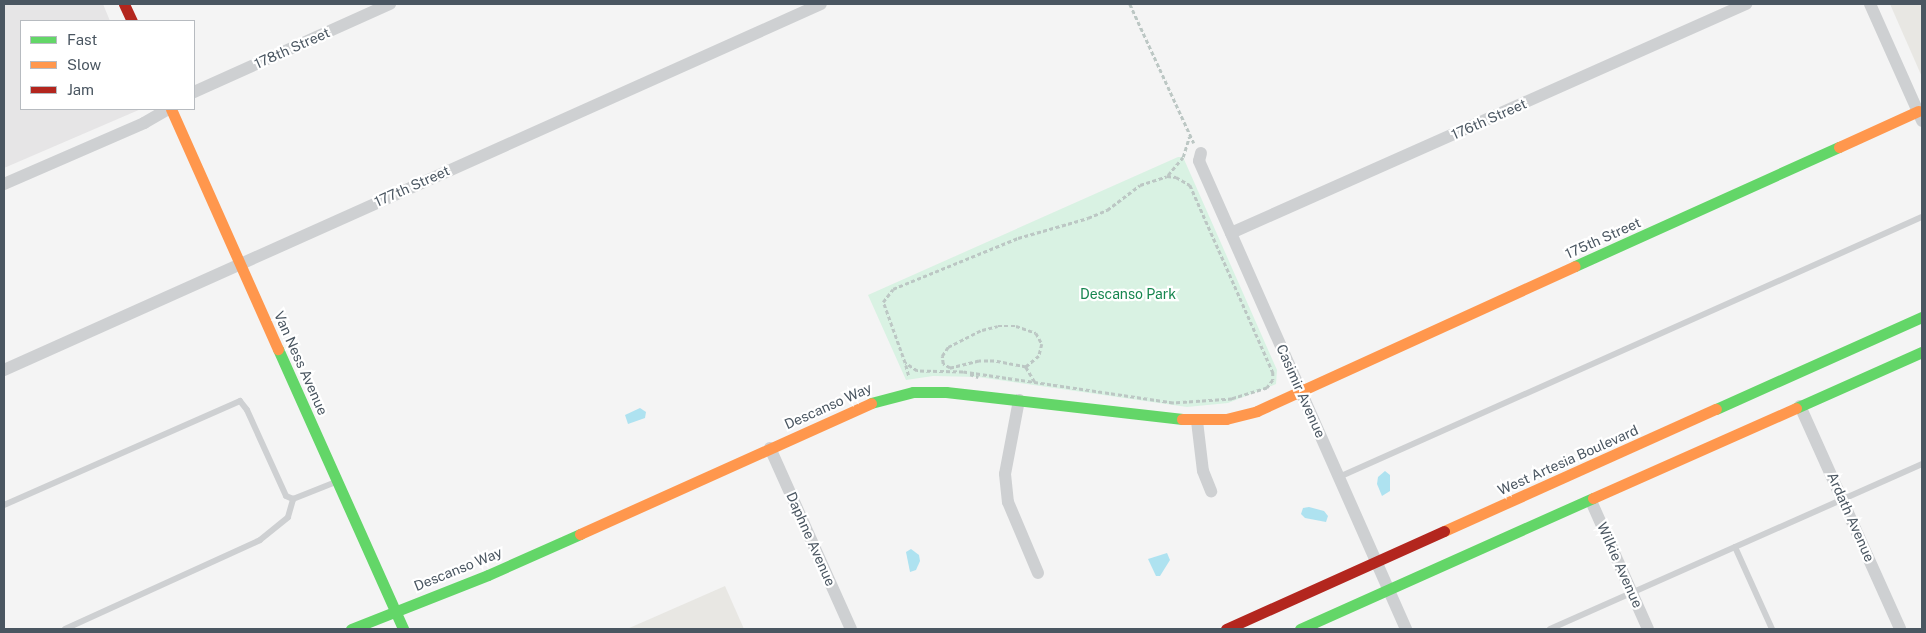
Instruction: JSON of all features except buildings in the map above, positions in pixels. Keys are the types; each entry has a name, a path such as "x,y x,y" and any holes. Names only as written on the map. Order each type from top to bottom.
{"main road":[{"path":"124,4 132,20"},
{"name":"Van Ness Avenue","path":"169,110 240,263 402,629"},
{"name":"175th Street","path":"1301,392 1920,116"},
{"name":"West Artesia Boulevard","path":"1226,629 1922,317"},
{"path":"1300,629 1922,352"},
{"name":"Descanso Way","path":"394,611 488,574 878,400 914,392 1019,400 1197,421 1226,419 1257,411 1301,392"},
{"path":"351,629 394,611"}],"street":[{"name":"178th Street","path":"195,92 390,4"},
{"name":"177th Street","path":"4,370 821,4"},
{"name":"176th Street","path":"1231,233 1746,4"},
{"path":"1870,4 1920,116"},
{"path":"4,184 144,123 167,110"},
{"name":"Casimir Avenue","path":"1201,153 1199,161 1406,629"},
{"path":"1019,400 1005,474 1008,502 1038,573"},
{"name":"Ardath Avenue","path":"1800,406 1845,500 1900,629"},
{"path":"1197,421 1203,471 1211,491"},
{"name":"Daphne Avenue","path":"770,448 851,629"},
{"name":"Wilkie Avenue","path":"1591,501 1648,629"}],"lane":[{"path":"1339,478 1922,217"},
{"path":"4,505 240,402 247,410 286,496 293,499 337,482"},
{"path":"1550,629 1845,500 1922,464"},
{"path":"65,629 260,540 288,517 293,499"},
{"path":"1735,548 1772,629"}],"path":[{"path":"1130,4 1189,137 1201,153"},
{"path":"1167,176 1183,157 1189,137"},
{"path":"905,363 918,371 964,372 1189,404 1249,395 1267,388 1275,380 1190,185 1176,176 1167,176 1140,186 1108,210 1088,218 1018,238 893,290 883,302 910,378"},
{"path":"933,376 945,366 961,366 979,361 1026,367 1039,356 1040,338 1034,331 1007,326 982,330 948,347 942,356 945,366"},
{"path":"961,366 964,372 978,377"},
{"path":"1026,367 1039,386"}],"shaded area":[{"path":"4,4 103,4 110,20 20,20 20,110 139,110 4,168"},
{"path":"1890,4 1922,4 1922,77"},
{"path":"725,586 744,629 627,629"}],"green space":[{"name":"Descanso Park","path":"1178,157 1183,157 1277,370 1276,384 1228,403 1187,407 978,377 933,376 906,380 868,295"}],"water":[{"path":"640,408 646,412 645,418 628,424 625,415"},
{"path":"1385,471 1390,475 1390,491 1382,496 1377,484 1378,477"},
{"path":"1309,507 1324,511 1328,516 1326,522 1305,518 1301,514 1303,508"},
{"path":"911,549 919,555 920,561 916,570 910,572 906,552"},
{"path":"1167,553 1170,560 1160,576 1156,576 1148,559"}],"traffic: fast":[{"path":"1575,266 1839,147"},
{"path":"1716,409 1922,317"},
{"path":"278,349 403,629"},
{"path":"1796,408 1922,352"},
{"path":"871,403 913,392 946,392 1182,419"},
{"path":"1300,629 1593,498"},
{"path":"351,629 488,575 580,534"}],"traffic: slow":[{"path":"171,110 278,349"},
{"path":"1839,147 1918,111"},
{"path":"1182,419 1226,419 1257,411 1575,266"},
{"path":"580,534 871,403"},
{"path":"1593,498 1796,408"},
{"path":"1444,531 1716,409"}],"traffic: jam":[{"path":"124,4 132,20"},
{"path":"1226,629 1444,531"}]}
